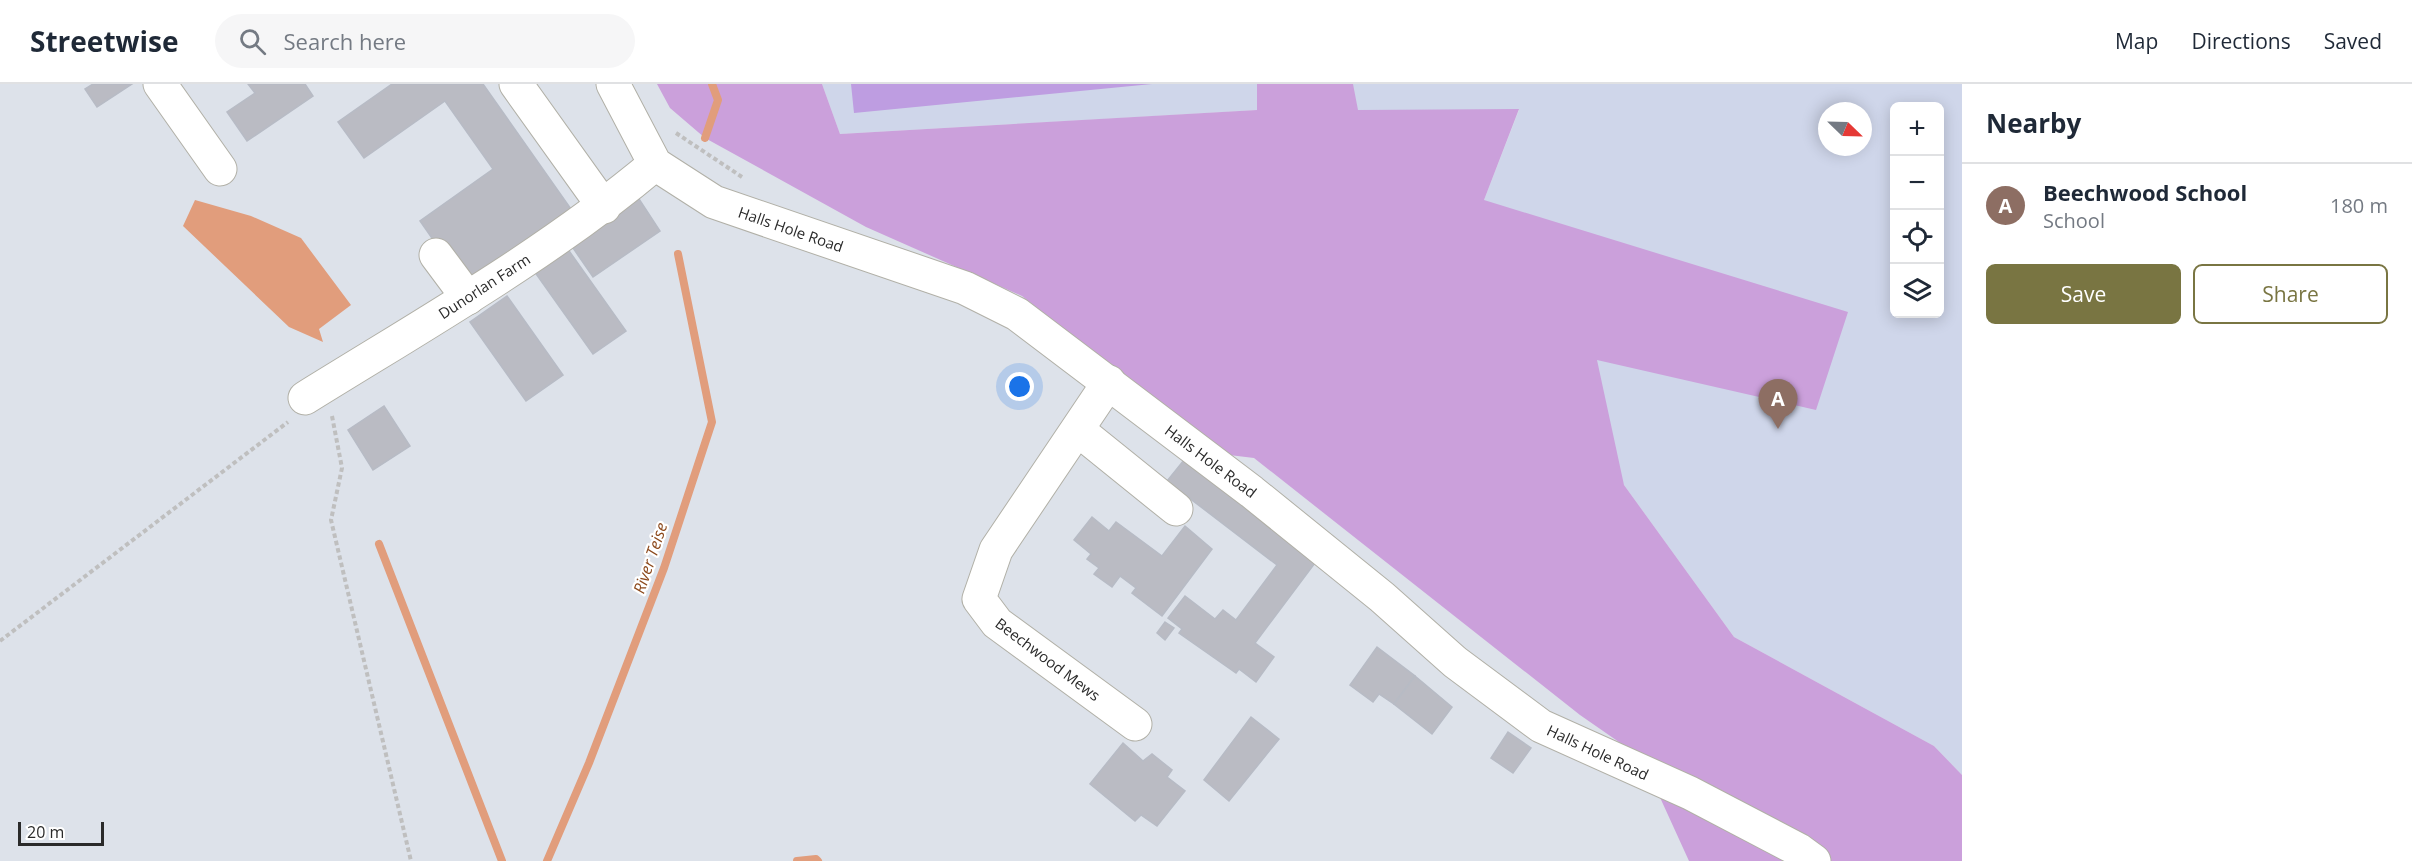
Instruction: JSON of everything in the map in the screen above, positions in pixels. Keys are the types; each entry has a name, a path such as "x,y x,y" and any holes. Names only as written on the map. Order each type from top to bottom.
{"street":[{"path":"160,84 220,169"},
{"path":"516,84 604,207"},
{"name":"Halls Hole Road","path":"613,84 655,164 714,202 975,293 1017,314 1109,381 1336,559 1455,662 1541,726 1690,793 1799,850 1814,861"},
{"name":"Dunorlan Farm","path":"298,409 604,207 655,164"},
{"path":"436,255 468,298"},
{"name":"Beechwood Mews","path":"1109,381 996,550 979,599 997,623 1135,724"},
{"path":"1078,430 1176,509"}],"path":[{"path":"0,641 298,409 327,392 342,468 331,520 411,861"}],"shaded area":[{"path":"657,84 822,84 840,134 1257,110 1257,84 1353,84 1358,110 1519,109 1484,200 1848,312 1816,410 1597,360 1624,485 1734,637 1934,746 1962,775 1962,861 1689,861 1642,758 1580,715 1254,458 1221,454 1022,296 866,227 705,138 670,108"},
{"path":"822,84 1962,84 1962,775 1934,746 1734,637 1624,485 1484,200 1519,110 1258,110 840,134"},
{"path":"851,84 1152,84 854,113"},
{"path":"195,200 251,216 301,238 351,305 319,329 323,342 289,327 183,226"}],"building":[{"path":"93,84 132,84 97,107 85,89"},
{"path":"248,84 305,84 313,96 247,141 227,112 255,93"},
{"path":"392,84 483,84 571,209 464,284 420,221 493,169 445,101 364,158 338,122"},
{"path":"639,199 660,231 593,277 571,245"},
{"path":"567,248 626,331 593,354 534,271"},
{"path":"507,296 563,375 526,401 470,322"},
{"path":"384,406 410,446 373,470 348,430"},
{"path":"1184,460 1315,563 1255,643 1274,657 1256,682 1239,669 1236,673 1179,633 1182,629 1168,618 1185,596 1215,619 1223,610 1236,620 1277,565 1167,481"},
{"path":"1092,517 1109,531 1116,522 1162,556 1185,526 1212,549 1162,616 1132,593 1136,588 1120,576 1112,587 1094,574 1099,568 1087,559 1091,554 1074,540"},
{"path":"1165,622 1174,628 1165,640 1157,633"},
{"path":"1377,647 1415,676 1394,704 1379,694 1373,702 1350,685"},
{"path":"1415,676 1452,707 1432,734 1394,704"},
{"path":"1251,717 1279,739 1229,801 1204,780"},
{"path":"1508,732 1531,748 1513,773 1491,758"},
{"path":"1123,743 1143,761 1152,754 1172,770 1167,777 1185,791 1157,826 1141,815 1135,821 1090,784"}],"waterway":[{"path":"705,138 718,100 712,84"},
{"name":"River Teise","path":"547,861 589,763 664,568 712,422 678,254"},
{"path":"379,544 502,861"},
{"path":"797,861 816,859 818,861"}],"place":[{"name":"Beechwood School","path":"1778,429"}]}
